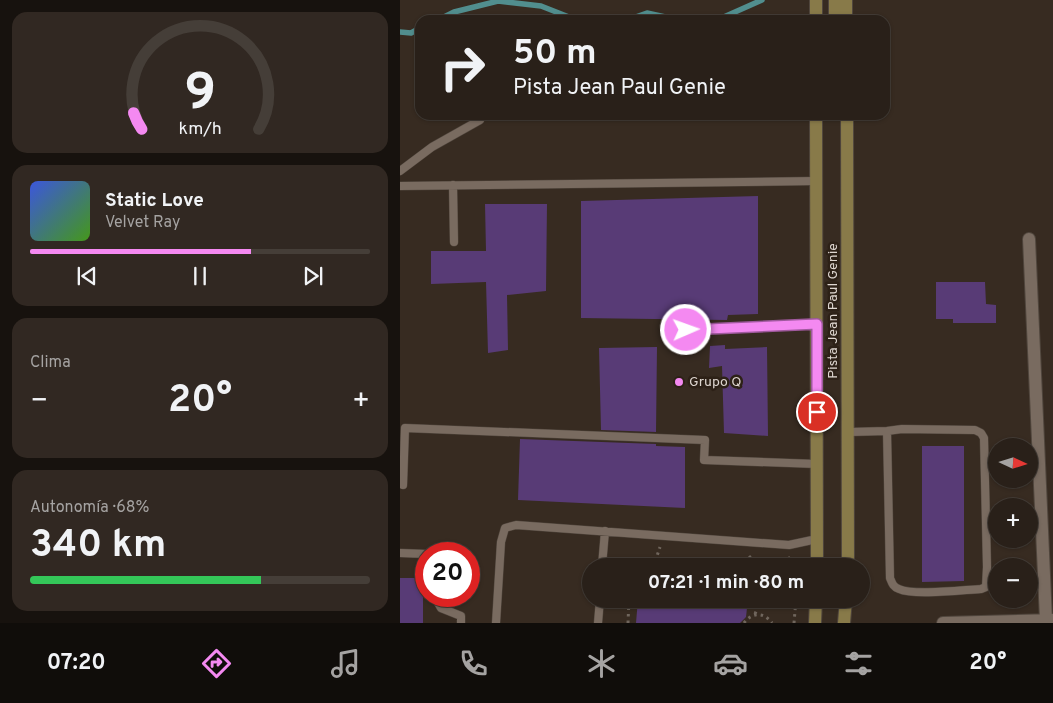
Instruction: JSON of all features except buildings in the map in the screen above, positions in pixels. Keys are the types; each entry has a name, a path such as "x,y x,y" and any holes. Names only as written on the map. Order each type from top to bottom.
{"main road":[{"path":"816,0 816,15"},
{"path":"835,0 835,15"},
{"path":"846,0 846,15"},
{"name":"Pista Jean Paul Genie","path":"816,120 817,558"},
{"name":"Pista Jean Paul Genie","path":"847,120 848,558"},
{"path":"816,608 816,623"},
{"path":"844,623 845,608"}],"street":[{"path":"943,623 1049,620 1029,239"}],"lane":[{"path":"400,171 432,147 480,120"},
{"path":"400,186 817,181"},
{"path":"453,185 454,242"},
{"path":"667,331 817,324"},
{"path":"403,485 405,428 705,440 704,460 817,464"},
{"path":"849,432 887,432 902,428 976,430 981,432 984,438 986,586 981,589 916,592 898,589 892,585 890,578 887,432"},
{"path":"496,623 501,542 505,528 516,525 789,545 817,539"},
{"path":"602,558 604,532"},
{"path":"400,553 415,554"},
{"path":"440,607 461,616 461,623"},
{"path":"598,623 599,608"}],"path":[{"path":"656,558 662,536"},
{"path":"628,623 629,608"},
{"path":"744,623 754,614 757,608"},
{"path":"794,623 795,608"},
{"path":"754,614 766,616 772,623"}],"waterway":[{"path":"728,15 762,0"},
{"path":"448,15 498,1 541,6 564,15"},
{"path":"641,15 647,13 656,15"},
{"path":"400,32 411,33 415,31"}],"place":[{"name":"Grupo Q","path":"679,382"}],"route":[{"path":"686,330 817,324 817,412"}]}
